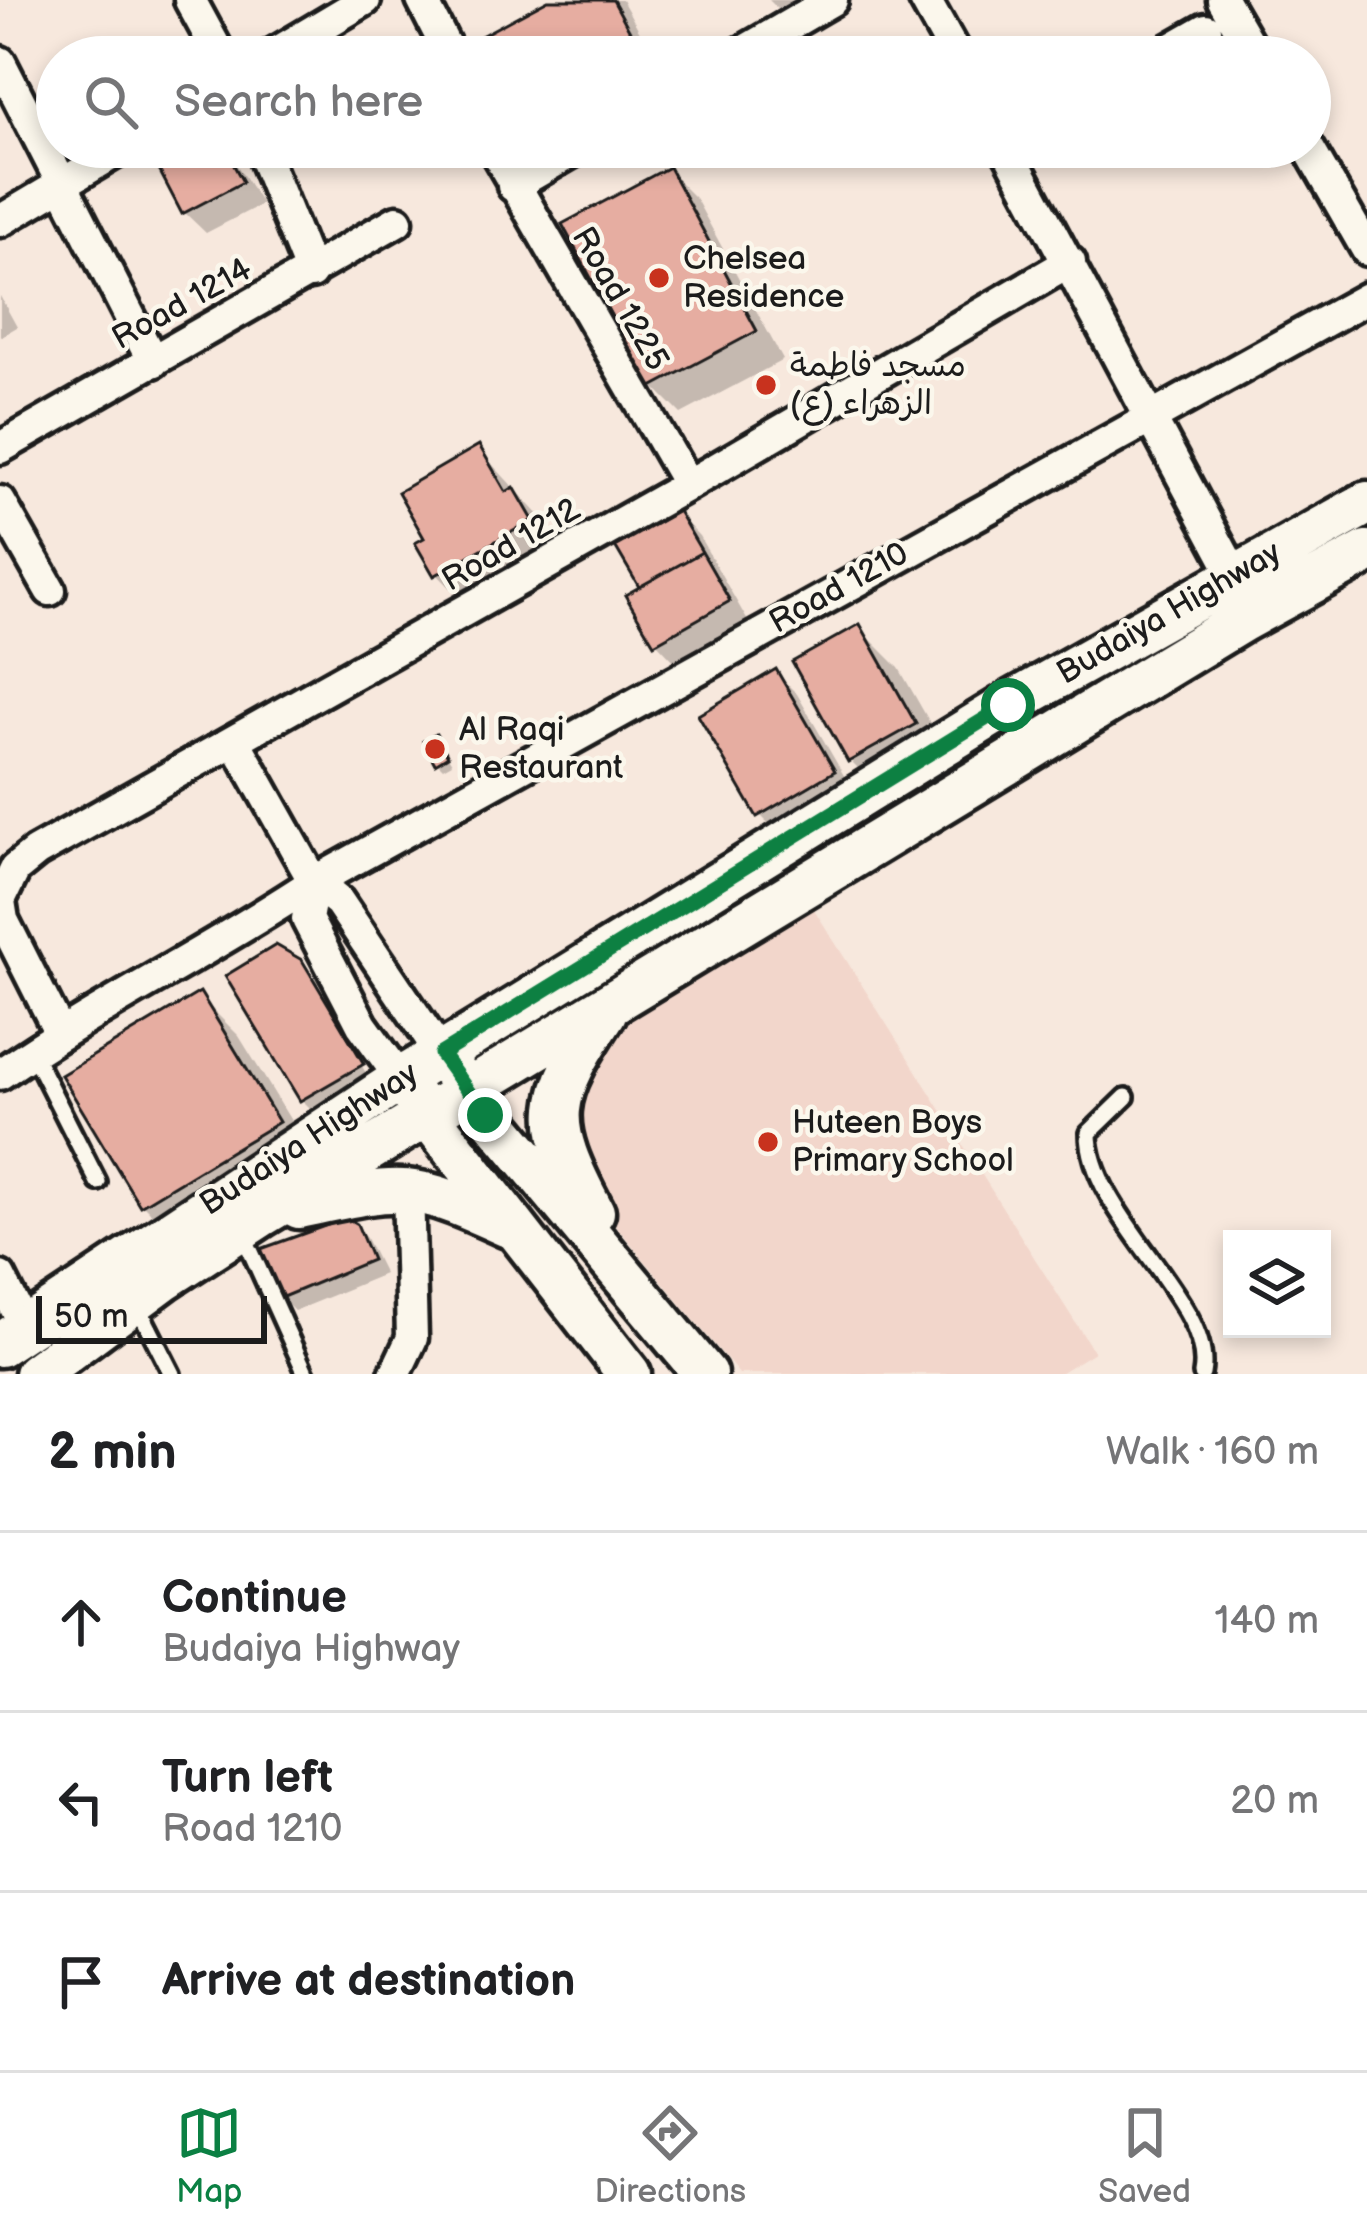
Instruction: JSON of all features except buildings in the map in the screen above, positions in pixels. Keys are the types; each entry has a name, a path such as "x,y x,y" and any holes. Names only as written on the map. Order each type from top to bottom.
{"street":[{"path":"190,0 210,36"},
{"path":"304,36 365,0"},
{"path":"422,0 440,36"},
{"path":"770,36 832,0"},
{"path":"925,0 945,36"},
{"path":"1223,0 1244,36"},
{"path":"1194,36 1206,29"},
{"path":"0,62 36,130"},
{"path":"56,168 153,362"},
{"path":"0,221 91,168"},
{"path":"268,168 310,273"},
{"name":"Road 1225","path":"504,168 688,485"},
{"path":"513,186 544,168"},
{"path":"1018,168 1234,574"},
{"path":"1320,168 1367,250"},
{"name":"Road 1214","path":"0,448 398,221"},
{"name":"Road 1212","path":"60,1033 3,920 0,901 15,869 36,852 236,743 1070,262"},
{"name":"Road 1210","path":"0,1074 60,1033 218,946 314,882 1152,413 1367,298"},
{"name":"Budaiya Highway","path":"12,1335 400,1079 1008,705 1367,502"},
{"path":"4,520 50,590"},
{"name":"Budaiya Highway","path":"36,1374 252,1222 1244,620 1367,552"},
{"path":"236,743 314,882 339,902 469,1092 624,1271 705,1374"},
{"path":"314,882 307,920 362,1025 428,1118 629,1374"},
{"path":"613,1000 564,1084 557,1133 566,1161 624,1271"},
{"path":"252,1222 408,1186 435,1192 514,1228"},
{"path":"395,1374 412,1338 408,1186"},
{"path":"0,1277 12,1335"}],"lane":[{"path":"32,1052 98,1182"},
{"path":"1126,1097 1089,1133 1090,1158 1125,1222 1192,1321 1202,1374"},
{"path":"252,1222 307,1374"},
{"path":"135,1300 172,1374"}],"shaded area":[{"name":"Huteen Boys Primary School","path":"810,903 1094,1352 1058,1374 739,1374 584,1187 564,1097 584,1045"}],"place":[{"name":"Chelsea Residence","path":"659,278"},
{"name":"مسجد فاطمة الزهراء (ع)","path":"766,385"},
{"name":"Al Raqi Restaurant","path":"435,749"},
{"name":"Huteen Boys Primary School","path":"768,1142"}],"route":[{"path":"485,1115 441,1054 1008,705"}]}
